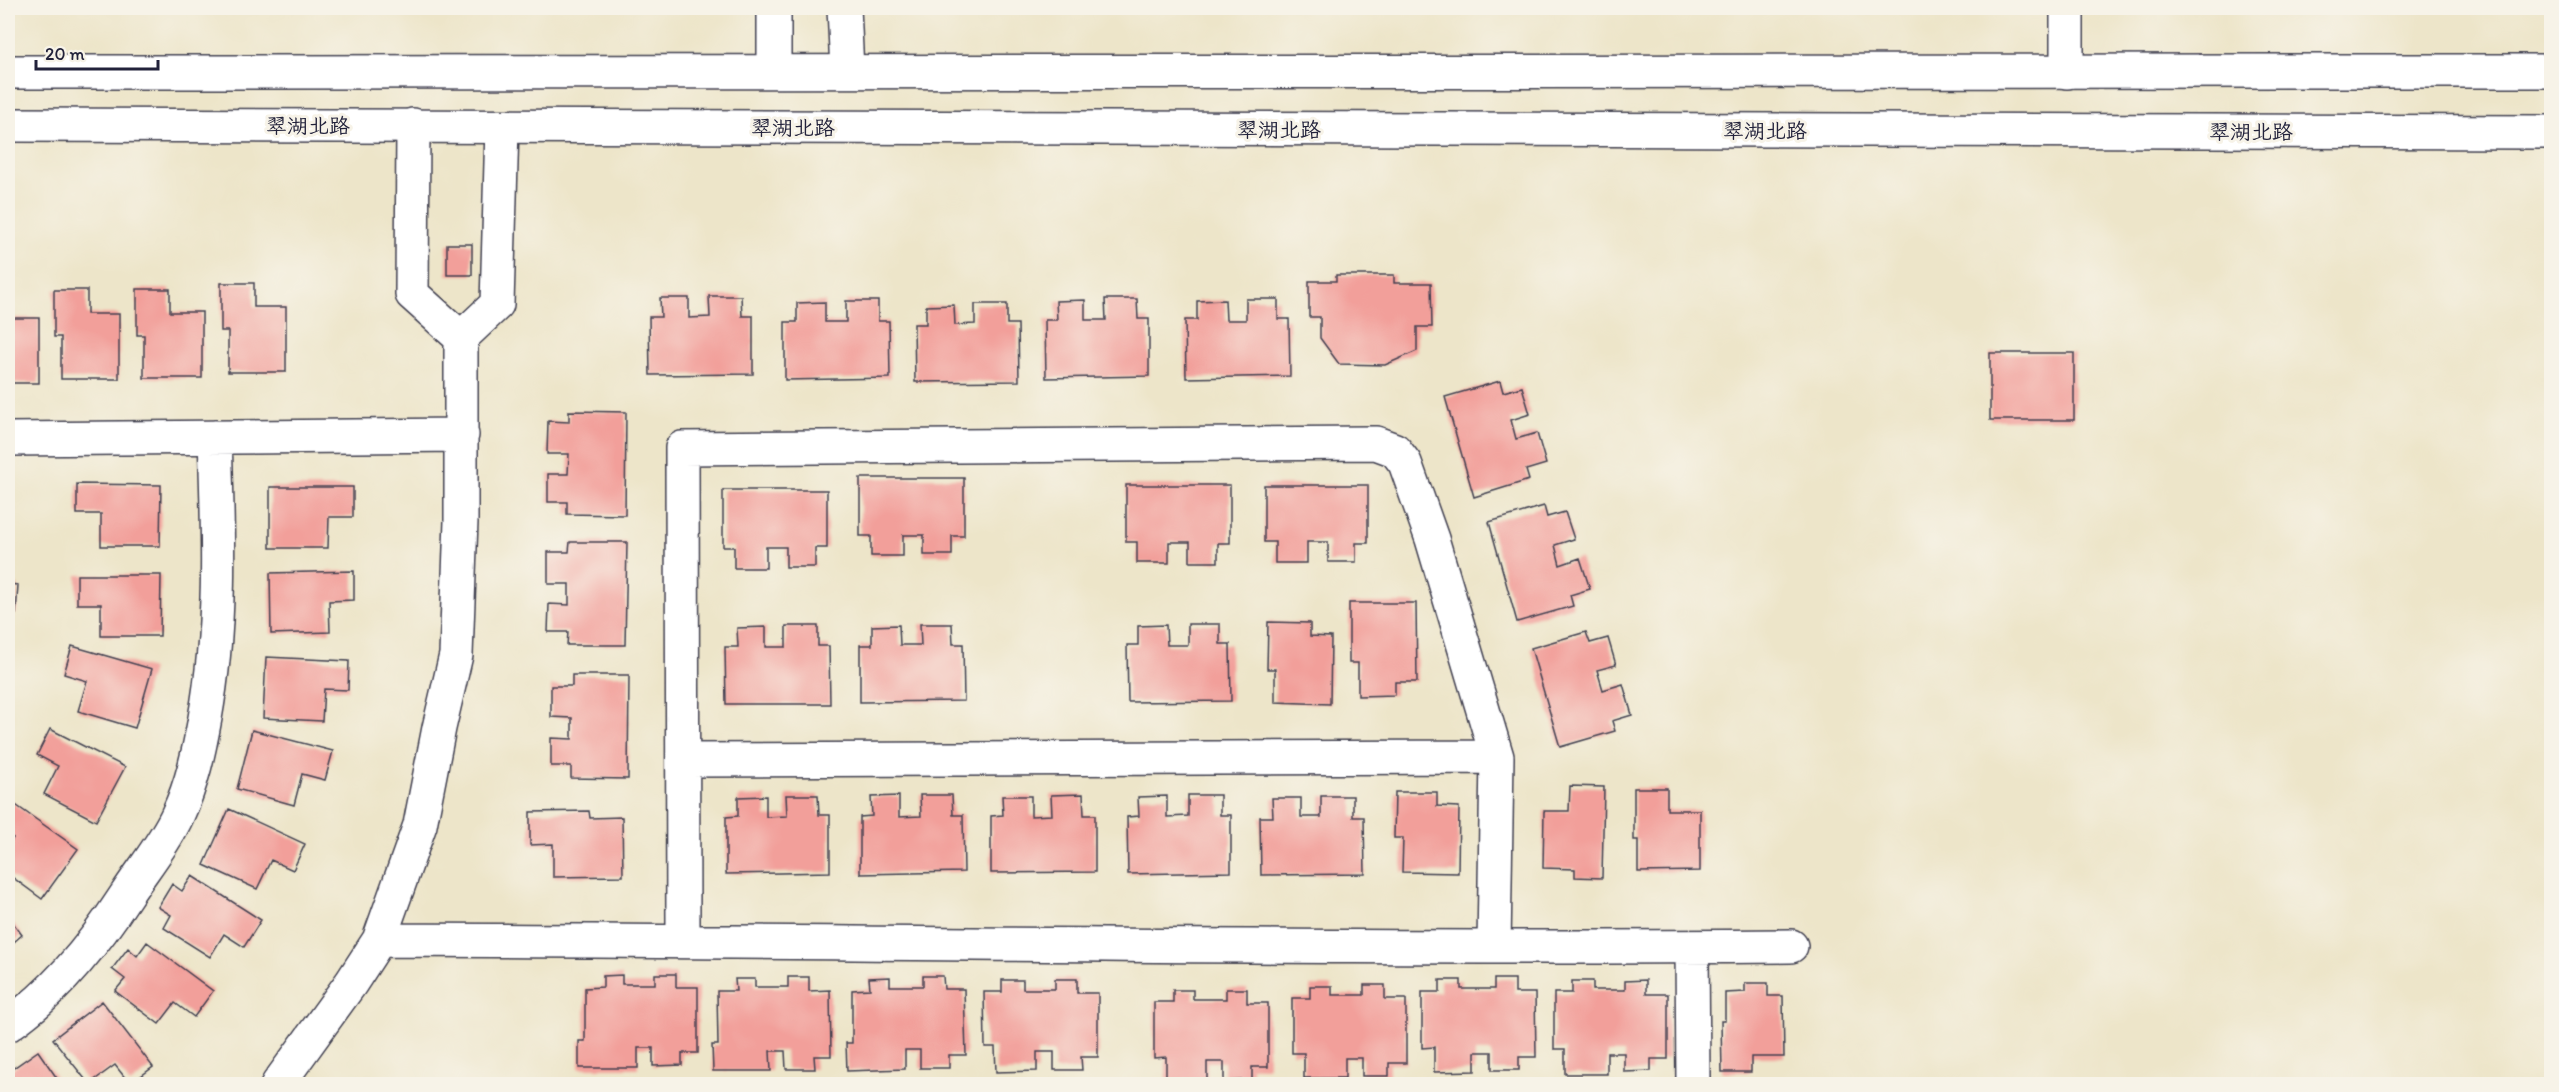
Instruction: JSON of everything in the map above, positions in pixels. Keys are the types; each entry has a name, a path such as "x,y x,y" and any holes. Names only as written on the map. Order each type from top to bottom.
{"street":[{"path":"774,8 774,70"},
{"path":"844,8 847,70"},
{"path":"2067,8 2067,72"},
{"path":"8,72 2552,71"},
{"name":"翠湖北路","path":"8,125 2552,132"},
{"path":"413,125 412,294 461,338"},
{"path":"278,1084 351,983 378,940 420,825 456,655 462,435 461,338 497,304 502,127"},
{"path":"8,439 462,435"},
{"path":"8,1025 21,1016 66,972 101,933 178,815 197,762 213,673 218,616 219,548 215,437"},
{"path":"683,941 682,448 1376,443 1395,450 1405,463 1432,539 1497,758 1494,946"},
{"path":"683,759 1497,758"},
{"path":"378,940 1416,948 1791,946"},
{"path":"1692,947 1693,1084"}],"building":[{"path":"447,244 472,244 472,275 447,275"},
{"path":"1336,275 1394,275 1394,283 1431,283 1432,327 1417,327 1417,351 1385,365 1339,364 1320,338 1320,317 1309,317 1309,281 1336,281"},
{"path":"221,283 254,283 254,307 286,307 286,372 228,372 228,331 221,331"},
{"path":"137,289 170,289 170,312 202,312 202,378 144,378 144,335 137,335"},
{"path":"54,290 87,290 87,314 119,314 119,379 61,379 61,337 54,337"},
{"path":"709,296 741,296 742,316 753,316 753,374 650,375 649,317 661,317 660,298 689,298 689,318 710,317"},
{"path":"1105,299 1137,299 1138,319 1149,319 1149,376 1046,378 1045,320 1057,320 1056,301 1085,300 1085,320 1106,320"},
{"path":"1246,299 1278,299 1278,319 1289,319 1290,376 1186,378 1185,320 1197,320 1197,301 1225,300 1226,320 1246,320"},
{"path":"846,301 878,301 878,321 889,321 890,378 785,380 785,322 797,322 797,303 825,302 825,322 846,322"},
{"path":"975,304 1007,304 1007,324 1018,324 1019,381 915,382 914,324 926,324 926,306 954,305 955,325 975,324"},
{"path":"8,318 39,318 39,383 8,383"},
{"path":"1990,353 2074,353 2074,420 1990,420"},
{"path":"1500,381 1503,392 1522,387 1530,414 1511,420 1516,439 1537,433 1546,464 1526,470 1529,480 1474,497 1445,397"},
{"path":"569,411 626,412 625,515 567,514 567,502 548,502 548,474 568,474 569,454 547,454 548,421 569,422"},
{"path":"860,478 964,478 964,536 952,536 952,555 924,555 924,535 903,535 903,556 871,556 871,536 860,536"},
{"path":"77,484 161,485 160,546 101,546 101,514 77,514"},
{"path":"1126,485 1230,485 1230,543 1218,543 1218,562 1190,562 1190,542 1169,542 1169,563 1137,563 1137,542 1126,542"},
{"path":"1264,485 1368,485 1368,543 1356,543 1356,562 1328,562 1328,542 1307,542 1307,563 1275,563 1275,542 1264,542"},
{"path":"270,487 353,487 353,517 329,517 328,548 270,548"},
{"path":"723,490 827,490 827,548 815,548 815,567 786,567 786,547 766,547 766,568 734,568 734,547 723,547"},
{"path":"8,495 11,495 11,524 8,524"},
{"path":"1544,506 1547,517 1565,512 1574,539 1555,545 1560,565 1580,558 1590,589 1570,595 1573,606 1517,622 1489,522"},
{"path":"570,542 627,542 625,645 567,645 568,632 548,632 549,604 569,605 569,584 548,584 548,552 569,552"},
{"path":"354,571 354,600 329,601 330,632 271,634 270,573"},
{"path":"77,575 161,575 160,636 101,636 101,604 77,604"},
{"path":"8,584 18,585 16,614 8,614"},
{"path":"1349,603 1416,603 1417,682 1395,682 1395,695 1358,696 1358,663 1349,663"},
{"path":"1268,622 1310,623 1310,636 1331,637 1330,704 1275,702 1275,669 1267,669"},
{"path":"920,624 952,624 953,644 963,644 964,701 860,702 860,645 872,645 872,626 899,625 900,645 921,645"},
{"path":"1188,624 1220,624 1220,644 1230,644 1231,701 1128,702 1127,645 1138,645 1138,626 1166,625 1167,645 1188,645"},
{"path":"786,626 818,626 818,646 829,646 830,704 726,704 725,647 738,647 737,628 766,627 766,647 786,647"},
{"path":"1586,632 1590,643 1608,638 1616,665 1597,670 1603,690 1623,684 1632,715 1612,721 1615,731 1560,747 1531,648"},
{"path":"72,646 152,669 135,728 78,711 87,681 64,674"},
{"path":"266,657 349,661 348,690 324,689 322,721 263,718"},
{"path":"572,675 629,675 628,779 571,778 571,766 551,766 551,738 572,739 572,718 551,717 551,686 572,686"},
{"path":"50,729 125,767 96,821 44,794 58,766 37,755"},
{"path":"252,730 333,751 325,780 302,774 294,805 237,789"},
{"path":"1570,786 1604,787 1602,878 1575,877 1575,869 1543,868 1544,811 1569,811"},
{"path":"1634,788 1667,788 1667,810 1700,810 1700,871 1638,872 1638,840 1634,840"},
{"path":"1395,792 1437,792 1437,806 1459,807 1458,873 1402,872 1403,838 1394,838"},
{"path":"1083,794 1084,815 1095,815 1095,872 991,873 991,816 1003,815 1002,796 1031,796 1031,816 1052,815 1051,795"},
{"path":"786,795 818,795 819,815 830,815 830,872 726,874 726,817 738,816 738,797 766,796 766,817 787,816"},
{"path":"920,795 952,795 953,815 963,815 964,872 860,874 860,817 872,816 871,797 899,796 899,817 921,816"},
{"path":"1188,795 1220,795 1220,815 1231,815 1231,872 1128,874 1127,817 1139,816 1138,797 1167,796 1167,817 1188,816"},
{"path":"1321,796 1353,796 1353,817 1364,817 1365,874 1261,875 1260,817 1273,817 1272,798 1301,798 1301,817 1321,817"},
{"path":"10,801 78,849 42,899 8,874 8,846 13,838 8,834 8,804"},
{"path":"229,809 305,844 293,870 271,860 257,889 204,865"},
{"path":"589,811 590,818 622,817 623,876 553,877 553,844 530,845 530,812"},
{"path":"192,876 261,920 244,947 224,934 210,957 164,928 171,915 158,907 172,884 182,891"},
{"path":"8,916 22,935 8,947"},
{"path":"147,942 213,991 194,1017 175,1003 159,1024 115,991 125,979 112,969 128,948 137,956"},
{"path":"655,974 676,974 676,987 698,987 698,1053 682,1053 682,1065 653,1066 653,1048 638,1048 638,1068 579,1068 579,1041 585,1041 585,988 603,987 603,976 622,975 622,984 655,984"},
{"path":"923,976 943,976 944,989 964,989 966,1055 949,1055 949,1068 920,1068 920,1050 905,1050 905,1069 847,1071 846,1043 852,1043 852,990 870,989 869,978 890,977 890,986 923,986"},
{"path":"788,977 809,977 809,991 830,990 831,1056 814,1056 815,1069 786,1069 785,1051 770,1051 771,1071 713,1071 712,1045 718,1045 717,991 736,991 735,979 755,979 755,987 788,987"},
{"path":"1055,979 1077,979 1077,993 1098,993 1098,1057 1081,1057 1082,1070 1054,1070 1054,1052 1037,1052 1037,1071 996,1072 995,1047 985,1047 984,992 1002,992 1002,980 1023,980 1023,989 1055,989"},
{"path":"1494,979 1515,979 1515,993 1535,993 1536,1057 1519,1057 1519,1070 1492,1070 1492,1052 1475,1052 1475,1071 1434,1072 1434,1047 1422,1048 1422,992 1440,992 1440,980 1461,980 1461,989 1494,989"},
{"path":"1646,980 1646,994 1668,994 1668,1059 1651,1059 1651,1071 1624,1072 1624,1053 1607,1053 1607,1074 1565,1074 1565,1049 1554,1049 1554,993 1572,993 1572,981 1593,981 1593,990 1625,990 1625,981"},
{"path":"1745,983 1768,983 1768,996 1783,996 1784,1057 1751,1057 1751,1072 1722,1072 1721,1021 1725,1021 1725,993 1745,992"},
{"path":"1364,985 1385,985 1385,999 1406,999 1406,1063 1389,1063 1389,1076 1362,1076 1362,1058 1345,1058 1345,1078 1304,1078 1304,1053 1292,1053 1292,998 1310,998 1310,986 1332,986 1332,995 1364,995"},
{"path":"1226,989 1247,989 1247,1003 1268,1003 1268,1067 1252,1067 1252,1080 1224,1081 1224,1062 1207,1062 1207,1082 1166,1082 1166,1057 1154,1058 1154,1002 1173,1002 1173,990 1193,990 1193,999 1226,999"},
{"path":"102,1001 153,1067 130,1084 115,1065 89,1084 53,1039"},
{"path":"38,1051 61,1084 8,1084 8,1072"}]}
